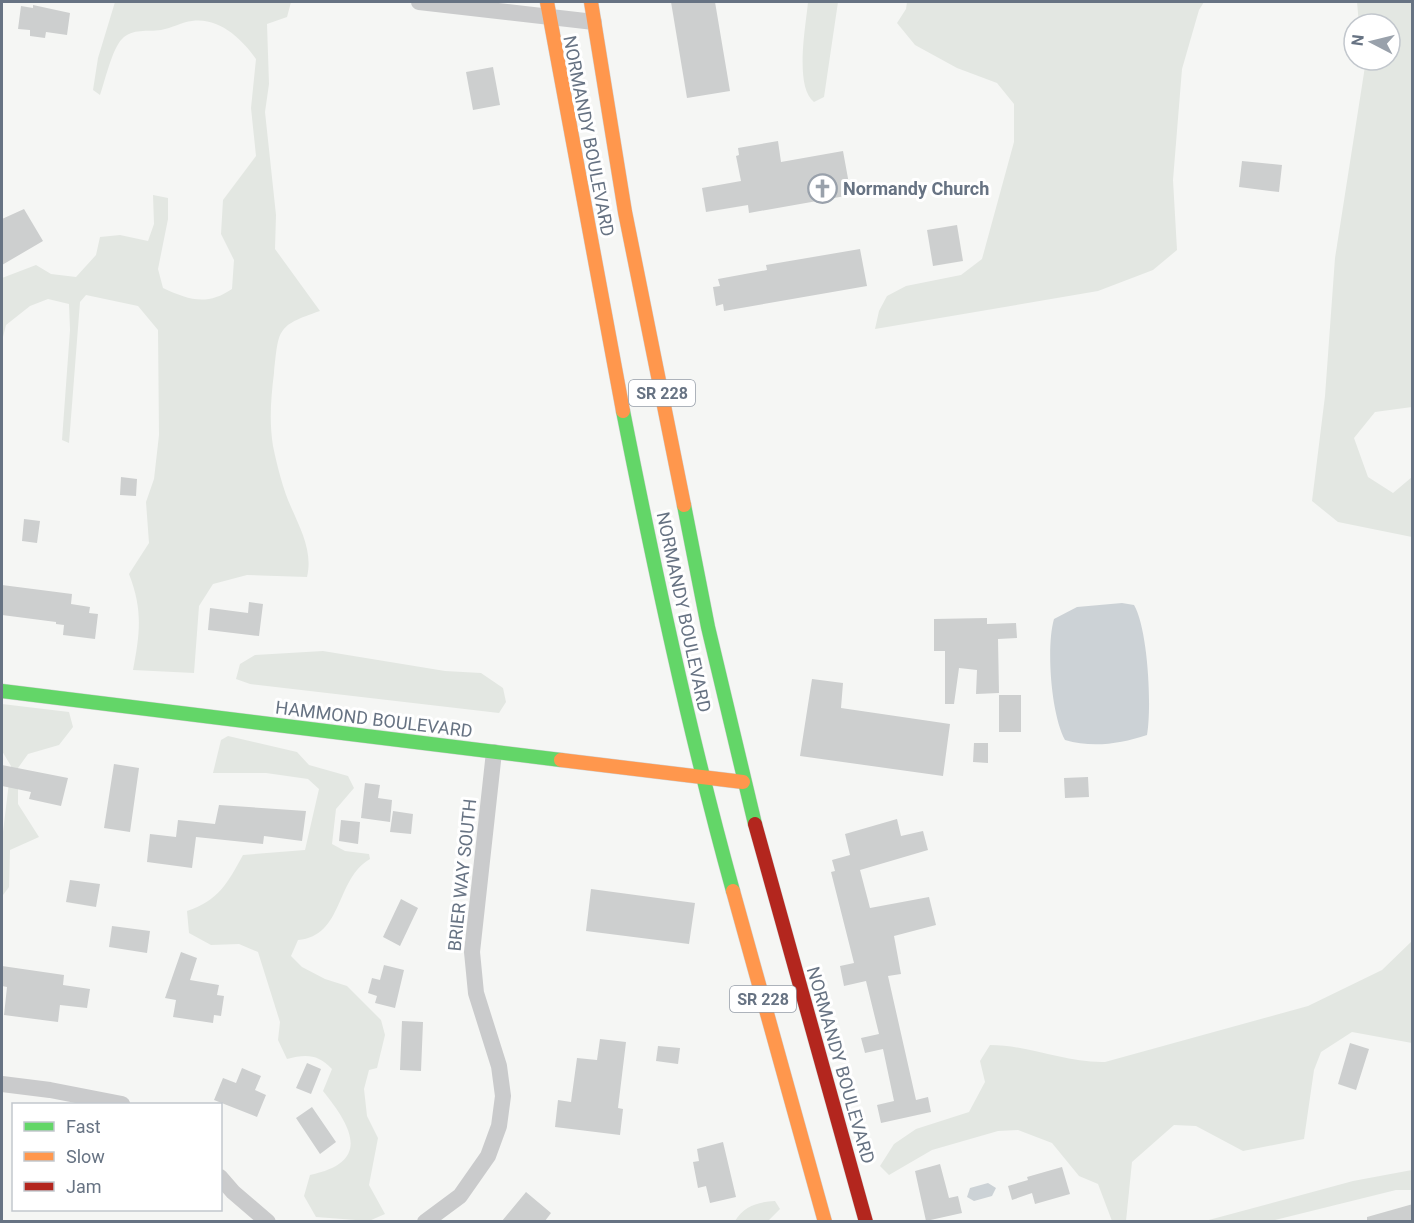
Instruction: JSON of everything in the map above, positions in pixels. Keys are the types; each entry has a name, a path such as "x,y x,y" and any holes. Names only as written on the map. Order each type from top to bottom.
{"main road":[{"name":"NORMANDY BOULEVARD","path":"591,2 658,400 743,782 866,1221"},
{"name":"NORMANDY BOULEVARD","path":"548,10 629,408 664,618 701,777 825,1221"},
{"name":"HAMMOND BOULEVARD","path":"2,691 743,782"}],"street":[{"path":"419,2 548,10 594,22"},
{"name":"BRIER WAY SOUTH","path":"425,1221 460,1196 488,1156 499,1126 503,1096 499,1066 476,993 472,952 494,752"},
{"path":"2,1084 50,1090 117,1103"},
{"path":"222,1179 233,1192 268,1221"}],"shaded area":[{"path":"115,2 291,2 287,17 267,24 269,84 265,112 276,215 275,249 320,311 287,326 279,338 272,391 271,427 273,446 285,493 305,541 308,559 307,577 247,575 213,584 199,606 194,673 133,670 139,622 137,599 129,574 149,543 146,502 154,479 159,435 158,330 138,306 86,295 80,302 69,443 62,440 70,330 69,304 48,299 30,306 6,325 2,341 2,278 36,265 51,274 76,277 96,255 100,237 120,235 148,241 154,224 153,195 168,198 168,219 158,269 163,288 181,296 198,299 214,298 232,289 234,260 221,234 223,200 256,156 251,108 256,59 237,37 211,22 192,21 161,30 135,32 126,36 118,44 100,95 93,90 98,58"},
{"path":"808,2 838,2 824,97 814,102 804,83 803,70"},
{"path":"907,2 1204,2 1199,10 1182,69 1173,180 1177,250 1153,270 1098,291 875,329 879,311 887,296 906,286 961,275 982,259 1014,142 1014,104 997,83 957,68 915,45 897,23 906,9"},
{"path":"1357,2 1412,2 1412,407 1375,412 1354,438 1368,477 1393,493 1412,477 1412,537 1338,522 1312,501 1325,396 1335,258 1364,72 1402,72 1402,12 1358,12"},
{"path":"1122,603 1134,605 1143,632 1149,688 1147,735 1106,744 1085,744 1065,740 1056,714 1051,680 1050,646 1054,619 1077,607"},
{"path":"323,651 445,671 481,673 503,688 506,702 499,713 250,684 236,679 240,664 255,655"},
{"path":"2,704 69,712 73,727 59,745 28,754 18,768 18,804 39,837 10,850 9,887 3,895 2,840 11,766 2,751"},
{"path":"228,736 297,752 309,765 348,776 354,788 336,809 332,844 345,851 369,854 370,859 350,880 332,918 324,928 313,936 298,940 291,956 302,967 325,979 347,986 381,1020 385,1035 377,1068 369,1070 364,1089 367,1116 378,1138 369,1185 385,1214 369,1221 316,1217 304,1196 310,1175 330,1169 342,1161 349,1152 351,1142 348,1130 342,1117 323,1091 332,1069 322,1060 311,1056 287,1059 278,1040 280,1022 258,952 239,944 211,945 189,933 187,911 207,902 221,890 243,855 305,850 319,789 308,779 266,773 213,773 221,740"},
{"path":"1412,941 1412,1043 1352,1032 1321,1052 1314,1070 1304,1139 1243,1151 1196,1126 1174,1125 1132,1162 1126,1221 1112,1221 1098,1184 1079,1176 1052,1143 1018,1130 998,1131 932,1150 889,1175 880,1166 894,1144 916,1129 969,1112 985,1082 980,1061 990,1045 1019,1048 1076,1060 1105,1062 1308,1006 1382,970"},
{"path":"1412,1170 1412,1190 1396,1190 1271,1221 1205,1221 1353,1181"},
{"path":"988,1183 996,1188 992,1196 974,1201 967,1197 970,1188"},
{"path":"775,1201 780,1209 768,1221 735,1221 752,1206"}],"building":[{"path":"671,2 715,2 730,91 687,98"},
{"path":"33,5 70,13 67,35 46,32 45,38 30,36 30,30 18,29 21,6 33,8"},
{"path":"493,67 500,105 473,110 466,72"},
{"path":"778,141 781,162 843,151 851,195 749,213 748,205 706,212 702,188 741,181 736,156 739,155 738,148"},
{"path":"1242,161 1282,165 1279,192 1239,187"},
{"path":"24,209 43,241 2,265 2,219"},
{"path":"957,225 963,261 933,266 927,230"},
{"path":"860,249 867,286 724,311 723,304 716,306 713,287 720,286 718,279 767,270 766,265"},
{"path":"121,477 137,479 136,496 120,495"},
{"path":"24,519 40,521 37,543 22,541"},
{"path":"2,585 72,594 71,604 90,607 89,613 98,614 95,639 63,635 64,625 56,624 56,622 2,615"},
{"path":"249,602 263,604 259,636 208,630 210,608 248,613"},
{"path":"987,618 987,624 1016,623 1017,638 998,639 999,693 976,694 977,670 959,668 954,704 945,704 945,651 934,651 934,619"},
{"path":"812,679 843,683 841,708 950,724 943,776 800,756"},
{"path":"999,695 1021,695 1021,732 999,732"},
{"path":"974,743 988,743 988,763 973,762"},
{"path":"114,764 139,768 130,832 104,828"},
{"path":"2,765 68,778 61,806 29,799 31,792 2,786"},
{"path":"1088,777 1089,797 1065,798 1064,778"},
{"path":"365,783 380,785 378,798 392,800 390,822 361,818"},
{"path":"219,805 306,811 302,841 264,836 263,844 196,837 192,868 147,862 150,834 176,837 178,820 215,824"},
{"path":"393,811 413,814 411,834 390,832"},
{"path":"897,819 901,836 923,831 928,850 860,870 870,908 929,897 936,925 894,936 901,974 888,976 916,1100 928,1097 931,1112 881,1123 877,1105 894,1101 883,1049 865,1053 861,1038 879,1034 866,981 844,986 840,966 854,963 831,872 835,871 832,860 850,855 845,834"},
{"path":"341,820 360,822 358,844 339,841"},
{"path":"70,880 100,884 96,907 66,902"},
{"path":"591,889 695,903 689,944 586,931"},
{"path":"401,899 418,908 400,946 383,937"},
{"path":"112,926 150,931 147,953 109,947"},
{"path":"181,952 197,958 190,980 219,985 217,995 224,996 221,1016 214,1015 213,1023 173,1017 176,1000 165,998"},
{"path":"384,965 404,970 395,1008 375,1003 377,996 368,993 372,978 380,980"},
{"path":"2,966 64,975 63,985 90,989 87,1008 60,1005 58,1022 4,1015 7,987 2,986"},
{"path":"402,1021 423,1022 421,1071 400,1070"},
{"path":"600,1039 626,1042 618,1108 623,1109 620,1135 555,1127 558,1100 571,1102 577,1058 597,1060"},
{"path":"1350,1043 1369,1049 1356,1090 1338,1084"},
{"path":"658,1046 680,1048 678,1064 656,1061"},
{"path":"307,1063 321,1069 311,1094 296,1088"},
{"path":"242,1068 261,1076 255,1090 266,1095 257,1117 214,1100 223,1078 236,1083"},
{"path":"312,1107 336,1142 320,1154 296,1118"},
{"path":"723,1142 736,1197 710,1203 706,1186 698,1188 693,1162 699,1161 697,1149"},
{"path":"940,1164 949,1198 958,1196 962,1213 926,1221 915,1171"},
{"path":"1062,1167 1070,1194 1035,1204 1032,1193 1012,1200 1008,1186 1028,1180 1027,1177"},
{"path":"526,1192 551,1213 545,1221 502,1221"},
{"path":"1413,1204 1413,1221 1367,1221 1367,1217"}],"traffic: fast":[{"path":"623,411 673,652 733,891"},
{"path":"684,505 708,627 755,824"},
{"path":"2,691 561,760"}],"traffic: slow":[{"path":"547,2 623,411"},
{"path":"591,2 625,212 684,505"},
{"path":"561,760 743,782"},
{"path":"733,891 825,1222"}],"traffic: jam":[{"path":"755,824 866,1222"}],"place":[{"name":"Normandy Church","path":"822,188"}]}
